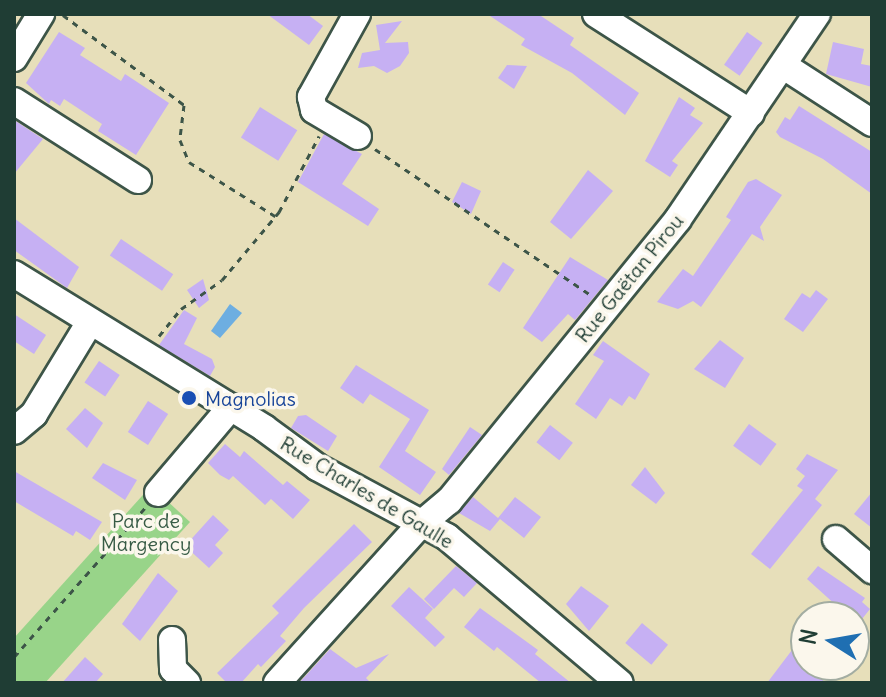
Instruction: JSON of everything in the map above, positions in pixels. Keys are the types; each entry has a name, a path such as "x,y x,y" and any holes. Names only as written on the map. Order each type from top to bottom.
{"street":[{"path":"14,58 41,14"},
{"path":"357,14 311,97 314,110 358,136"},
{"path":"596,14 751,113"},
{"name":"Rue Gaëtan Pirou","path":"277,683 420,525 449,501 678,219 817,14"},
{"path":"784,66 872,123"},
{"path":"14,101 138,180"},
{"name":"Rue Charles de Gaulle","path":"14,274 144,359 231,407 317,467 447,537 620,683"},
{"path":"14,431 34,414 90,322"},
{"path":"158,493 231,407"},
{"path":"836,539 872,570"},
{"path":"172,640 173,669 187,683"}],"path":[{"path":"63,14 184,105 180,140 189,162 275,216"},
{"path":"144,359 181,309 222,280 275,216 328,119"},
{"path":"358,136 439,196 607,306"},
{"path":"14,657 158,493"}],"green space":[{"name":"Parc de Margency","path":"151,486 190,522 45,683 14,683 14,638"}],"water":[{"path":"230,304 242,313 220,338 211,331"}],"building":[{"path":"267,14 307,14 323,26 309,45"},
{"path":"487,14 538,14 574,38 570,45 639,93 625,115 572,73 521,45 525,39"},
{"path":"402,21 385,43 408,42 409,53 400,66 387,73 374,66 358,68 362,53 380,50 376,25"},
{"path":"59,32 85,48 80,55 121,81 125,74 169,103 136,155 98,131 102,124 64,99 60,106 51,100 49,104 26,83"},
{"path":"747,32 763,43 740,76 724,65"},
{"path":"833,42 864,49 861,64 872,66 872,87 826,74"},
{"path":"507,65 527,66 514,89 498,78"},
{"path":"679,97 695,108 690,115 703,123 672,161 678,165 670,177 645,161"},
{"path":"799,106 872,152 872,194 823,159 780,137 776,132 785,117 790,120"},
{"path":"260,107 297,130 278,161 241,138"},
{"path":"14,120 43,139 14,174"},
{"path":"324,134 362,154 342,184 379,209 368,226 298,182"},
{"path":"588,170 613,191 571,239 550,222"},
{"path":"756,179 782,195 760,227 764,241 752,234 701,307 693,301 678,309 657,302 683,269 693,276 731,220 726,217 748,182"},
{"path":"462,182 481,191 471,214 452,202"},
{"path":"14,218 79,267 67,288 14,250"},
{"path":"121,239 173,274 162,291 110,256"},
{"path":"570,257 608,280 575,320 568,314 542,342 523,328"},
{"path":"503,262 515,270 500,292 488,284"},
{"path":"203,279 209,300 199,308 187,290"},
{"path":"816,290 828,299 803,332 784,319 802,293 810,298"},
{"path":"184,310 197,318 184,344 212,359 215,367 210,376 159,345"},
{"path":"14,314 46,335 34,354 14,341"},
{"path":"720,340 744,358 725,388 694,369"},
{"path":"603,341 650,374 635,400 629,396 622,406 610,398 596,419 575,404 604,361 593,355"},
{"path":"99,361 120,375 105,397 84,383"},
{"path":"356,365 429,410 405,451 436,472 420,495 379,467 410,419 370,394 363,404 340,388"},
{"path":"148,401 168,414 148,445 128,432"},
{"path":"85,408 103,423 87,448 66,429"},
{"path":"306,415 337,436 328,451 291,428 298,416"},
{"path":"749,424 777,444 761,466 733,446"},
{"path":"550,425 573,443 559,460 536,442"},
{"path":"470,427 482,435 449,475 442,469"},
{"path":"225,444 240,457 244,451 283,485 287,481 310,500 293,519 271,499 265,505 233,476 229,480 208,463"},
{"path":"807,454 838,470 815,499 822,505 770,569 751,554 803,490 797,486 805,476 796,469"},
{"path":"103,463 137,480 125,500 92,478"},
{"path":"645,467 665,493 656,504 631,485"},
{"path":"14,471 102,522 90,540 76,531 73,536 14,501"},
{"path":"872,492 872,528 854,514"},
{"path":"473,497 498,518 515,497 541,517 524,538 500,519 490,531 459,513"},
{"path":"213,515 229,530 215,545 223,553 209,568 185,546"},
{"path":"354,524 372,542 304,608 280,636 286,641 261,667 258,664 241,683 227,683 217,673 279,613 272,606"},
{"path":"456,566 477,583 464,597 454,588 434,609 424,599"},
{"path":"818,566 865,598 863,601 831,601 807,579"},
{"path":"158,573 178,591 140,641 122,624"},
{"path":"581,586 609,606 589,631 566,604"},
{"path":"409,587 433,609 425,618 445,637 435,647 391,606"},
{"path":"480,608 538,650 535,654 571,683 541,683 497,647 494,651 464,627"},
{"path":"642,623 668,645 651,665 625,643"},
{"path":"330,649 356,668 389,654 366,678 371,683 299,683"},
{"path":"790,653 790,681 826,683 767,683"},
{"path":"85,657 103,674 95,683 62,683"}],"place":[{"name":"Magnolias","path":"189,398"}]}
